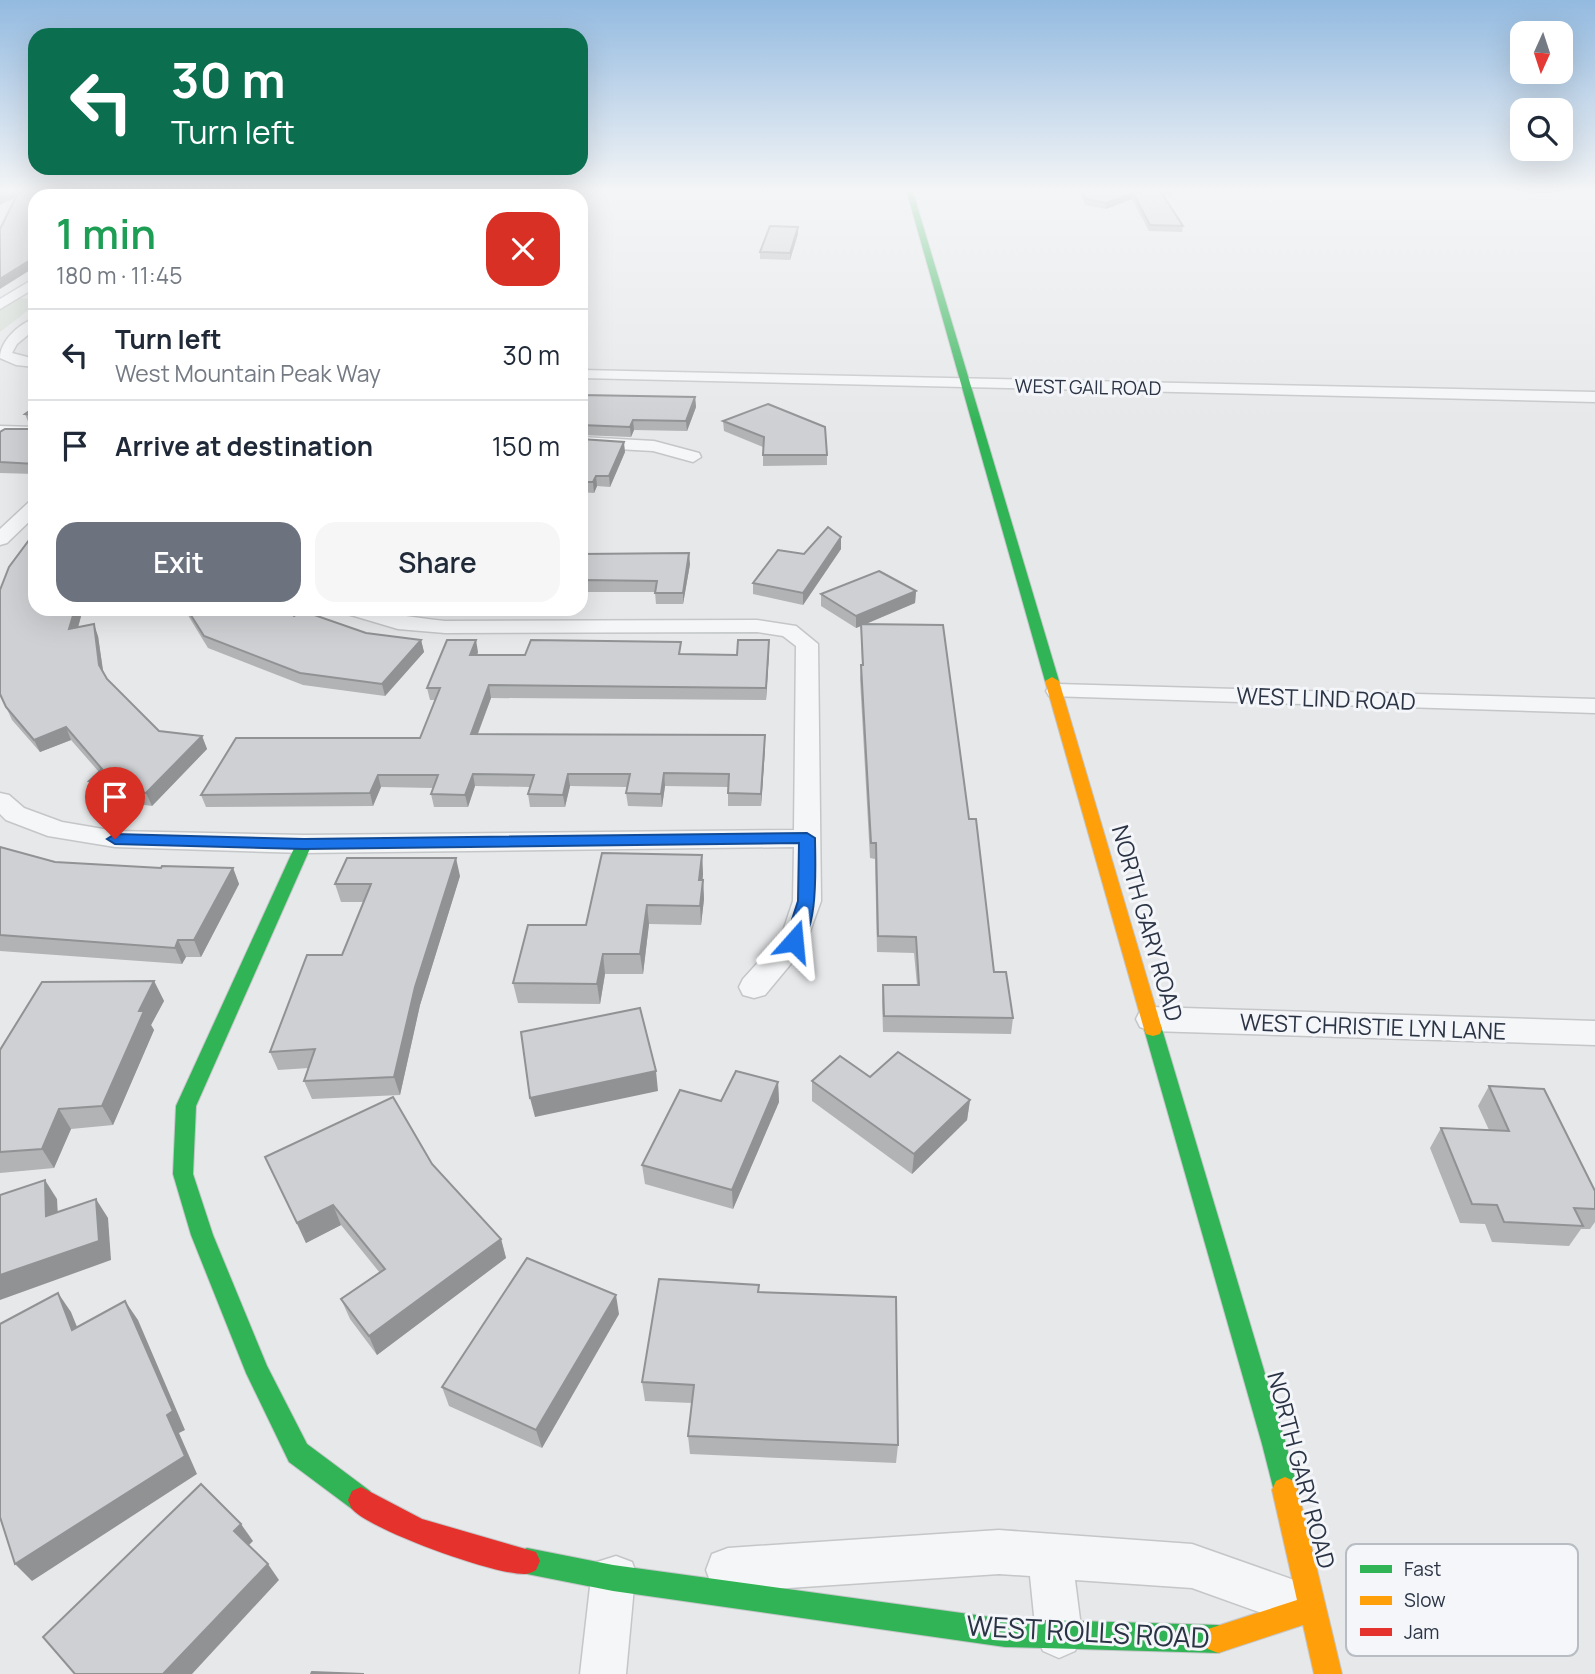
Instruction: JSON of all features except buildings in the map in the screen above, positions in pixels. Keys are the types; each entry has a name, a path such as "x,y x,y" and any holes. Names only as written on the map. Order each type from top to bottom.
{"street":[{"name":"NORTH GARY ROAD","path":"932,267 1274,1444 1328,1674"},
{"path":"0,305 28,287"},
{"path":"28,329 11,342 4,355 28,362"},
{"name":"WEST GAIL ROAD","path":"588,374 1595,397"},
{"path":"0,431 28,432"},
{"path":"588,442 654,446 693,457"},
{"path":"0,539 28,513"},
{"path":"374,616 398,623 445,627 758,626 789,630 807,644 807,901 794,941 754,987"},
{"name":"WEST LIND ROAD","path":"1057,691 1595,706"},
{"path":"0,801 15,814 57,830 115,839 304,844 807,838"},
{"name":"WEST ROLLS ROAD","path":"304,844 186,1106 183,1174 202,1235 253,1361 298,1452 385,1517 482,1552 613,1578 1005,1633 1212,1641 1314,1608"},
{"name":"WEST CHRISTIE LYN LANE","path":"1151,1019 1595,1033"},
{"path":"603,1674 613,1578 999,1552 1192,1566 1314,1608"},
{"path":"1050,1556 1059,1635"}],"shaded area":[{"path":"28,298 28,310 0,332 0,299"}],"traffic: fast":[{"path":"932,267 1052,681"},
{"path":"304,844 186,1106 183,1174 202,1235 258,1373 298,1453 361,1500"},
{"path":"1153,1029 1285,1490"},
{"path":"527,1561 613,1578 1005,1633 1218,1639"}],"traffic: slow":[{"path":"1052,681 1153,1029"},
{"path":"1285,1490 1328,1674"},
{"path":"1218,1639 1314,1608"}],"traffic: jam":[{"path":"361,1500 419,1531 462,1546 527,1561"}],"route":[{"path":"115,839 304,844 807,838 807,901 794,941"}]}
